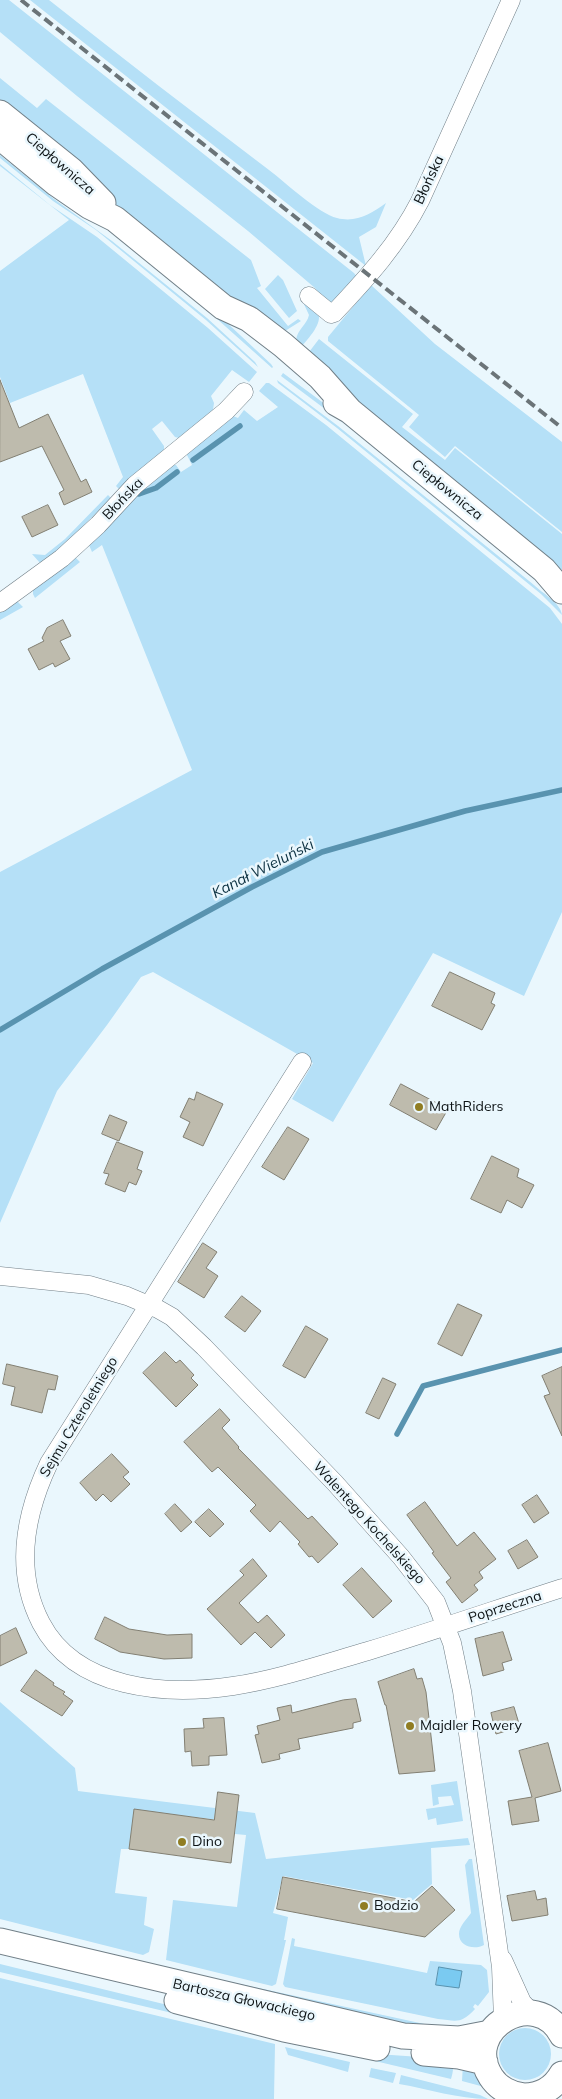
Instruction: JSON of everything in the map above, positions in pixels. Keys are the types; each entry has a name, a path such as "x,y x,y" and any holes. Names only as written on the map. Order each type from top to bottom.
{"street":[{"name":"Błońska","path":"309,296 327,312 331,314 334,312 369,276 404,230 420,201 511,0"},
{"name":"Ciepłownicza","path":"0,113 79,178 97,196 115,219"},
{"name":"Ciepłownicza","path":"0,138 57,184 89,206 115,219 223,307 241,330 288,371 311,388 350,411 553,574 562,591"},
{"name":"Błońska","path":"0,603 62,558 98,525 135,485 226,411 244,392"},
{"name":"Sejmu Czteroletniego","path":"302,1062 49,1463 37,1488 30,1512 26,1537 27,1586 33,1607 44,1629 57,1647 75,1663 96,1674 145,1688 197,1689 231,1687 266,1680 447,1626"},
{"name":"Walentego Kochelskiego","path":"0,1276 89,1285 148,1304 172,1317 335,1483 427,1588 447,1626 462,1690 500,1956 496,2026"},
{"name":"Poprzeczna","path":"447,1626 562,1588"},
{"name":"Bartosza Głowackiego","path":"0,1942 403,2036 460,2039 496,2026 516,2014 532,2013"},
{"name":"Walentego Kochelskiego","path":"500,1956 522,2002 532,2013"},
{"name":"Bartosza Głowackiego","path":"0,1958 284,2029 379,2048 459,2056 485,2062"},
{"path":"532,2013 545,2017 560,2028"},
{"path":"496,2026 484,2050 485,2062 493,2080 512,2096 525,2096 550,2088"}],"shaded area":[{"path":"0,0 9,0 354,273 357,277 335,305 324,301 315,288 248,231 77,96 0,32"},
{"path":"30,0 49,0 321,210 337,218 351,219 369,214 386,203 376,227 359,237 366,266"},
{"path":"0,78 37,108 46,99 251,260 261,286 257,288 288,326 298,319 301,321 285,331 276,333 118,207 0,105"},
{"path":"0,155 54,199 112,241 207,318 255,362 258,367 206,320 96,230 53,201 0,158"},
{"path":"0,164 50,205 97,237 208,328 257,372 249,382 232,370 211,396 214,403 213,410 179,438 175,437 162,421 152,429 164,446 164,450 119,489 116,486 123,477 83,374 10,403 0,377 0,271 69,220 0,166"},
{"path":"100,220 225,321 273,367 98,222"},
{"path":"278,275 283,280 297,311 289,318 265,289"},
{"path":"371,285 435,344 562,442 562,532 455,446 445,457 409,427 419,415 328,341 328,337"},
{"path":"302,300 315,309 319,317 317,326 302,346 296,341 309,315"},
{"path":"319,339 413,414 402,427 445,460 455,448 562,534 562,570 384,426 306,356"},
{"path":"283,373 337,413 485,534 548,590 345,424 281,376"},
{"path":"277,380 338,426 551,598 558,606 562,615 541,594 337,428 278,383"},
{"path":"266,383 269,383 326,425 550,608 562,624 562,912 524,996 433,953 333,1122 292,1099 313,1063 153,972 141,977 57,1091 0,1223 0,872 192,770 102,545 92,552 89,545 137,495 172,465 176,465 181,472 192,465 186,453 230,418 233,416 238,418 244,410 257,421 278,407 259,391"},
{"path":"108,495 111,498 41,564 32,554 45,555 65,539"},
{"path":"75,557 80,562 35,598 33,590"},
{"path":"17,601 23,607 0,620 0,612"},
{"path":"0,1702 75,1768 78,1791 255,1813 266,1859 468,1838 470,1845 431,1848 432,1884 413,1900 283,1876 273,1913 288,1917 284,1940 286,1940 276,1984 272,1986 166,1960 173,1900 237,1907 246,1835 235,1834 236,1822 134,1810 129,1849 121,1849 115,1893 147,1897 144,1925 154,1929 149,1952 143,1955 0,1919"},
{"path":"457,1781 463,1821 437,1825 436,1818 428,1820 426,1809 454,1805 451,1796 438,1797 439,1804 433,1806 431,1785"},
{"path":"469,1859 472,1859 484,1945 476,1947 465,1945 459,1934 462,1925 471,1913 465,1865"},
{"path":"292,1938 295,1939 294,1946 427,1973 430,1961 481,1965 487,1970 489,1992 478,2006 475,2004 473,2007 475,2009 470,2014 454,2021 285,1987 283,1984"},
{"path":"0,1964 278,2032 277,2038 0,1972"},
{"path":"171,1969 429,2025 442,2033"},
{"path":"0,1978 275,2044 274,2099 0,2099"},
{"path":"525,2028 535,2030 543,2036 549,2044 551,2054 549,2064 543,2072 535,2078 525,2080 515,2078 507,2072 501,2064 499,2054 501,2044 507,2036 515,2030"},
{"path":"285,2047 350,2062 348,2072 288,2055"},
{"path":"377,2054 449,2059 453,2066 451,2079 375,2061"},
{"path":"463,2064 473,2067 488,2088 462,2081"},
{"path":"371,2068 396,2073 393,2083 369,2077"},
{"path":"401,2075 480,2095 488,2099 455,2096 399,2084"}],"water":[{"path":"439,1967 462,1971 459,1988 436,1985"}],"building":[{"path":"0,380 19,428 48,414 81,482 86,479 92,492 64,505 59,493 64,490 42,446 0,462"},
{"path":"48,505 58,525 32,537 22,517"},
{"path":"63,620 71,636 60,641 70,659 55,667 53,663 39,670 28,649 44,641 42,638 47,628"},
{"path":"450,972 495,993 491,1003 495,1005 482,1030 432,1006"},
{"name":"MathRiders","path":"401,1084 448,1109 436,1130 390,1105"},
{"path":"197,1092 223,1104 203,1146 183,1137 190,1122 180,1117 189,1098 194,1100"},
{"path":"110,1115 127,1122 119,1141 102,1134"},
{"path":"288,1127 309,1139 284,1180 262,1167"},
{"path":"117,1142 143,1152 137,1169 142,1171 136,1185 129,1182 125,1192 105,1184 109,1174 104,1173"},
{"path":"492,1156 519,1169 517,1177 534,1185 522,1208 507,1200 501,1213 471,1199"},
{"path":"203,1243 217,1252 206,1268 218,1276 204,1298 178,1282"},
{"path":"242,1296 261,1311 245,1332 225,1317"},
{"path":"458,1304 482,1315 462,1356 438,1344"},
{"path":"306,1326 328,1339 305,1378 283,1366"},
{"path":"165,1352 176,1363 180,1360 194,1375 191,1378 198,1385 176,1407 143,1373"},
{"path":"7,1364 58,1376 55,1390 48,1389 42,1413 11,1405 15,1387 3,1384"},
{"path":"562,1367 562,1436 544,1396 550,1394 542,1376"},
{"path":"383,1378 396,1384 379,1419 366,1413"},
{"path":"220,1409 230,1420 222,1428 238,1448 308,1519 312,1516 338,1544 318,1563 312,1556 309,1557 298,1544 300,1542 280,1521 270,1532 250,1511 256,1505 218,1467 212,1472 184,1442"},
{"path":"112,1454 129,1472 123,1477 130,1484 111,1502 103,1494 96,1501 80,1483"},
{"path":"537,1495 549,1513 534,1523 522,1505"},
{"path":"425,1502 457,1546 474,1532 496,1559 479,1572 483,1578 474,1585 478,1590 462,1603 446,1582 451,1578 407,1515"},
{"path":"175,1504 192,1522 181,1532 165,1514"},
{"path":"209,1509 224,1524 210,1537 195,1522"},
{"path":"527,1540 538,1557 518,1569 508,1551"},
{"path":"253,1559 267,1576 239,1603 258,1623 267,1615 285,1635 271,1648 255,1632 241,1645 207,1609 244,1575 240,1571"},
{"path":"362,1568 392,1601 373,1618 343,1585"},
{"path":"105,1617 129,1629 167,1635 192,1634 192,1658 164,1659 120,1652 95,1639"},
{"path":"16,1628 27,1653 0,1666 0,1636"},
{"path":"503,1632 512,1660 502,1663 504,1670 483,1676 475,1639"},
{"name":"Majdler Rowery","path":"414,1669 417,1679 422,1678 426,1692 435,1771 399,1774 386,1705 378,1682"},
{"path":"36,1670 54,1683 53,1685 65,1692 63,1694 73,1701 62,1716 21,1691"},
{"path":"356,1699 361,1721 353,1723 353,1728 298,1739 300,1749 279,1754 280,1759 262,1763 255,1735 259,1734 257,1726 280,1720 277,1708 291,1705 292,1713 343,1700"},
{"path":"514,1707 520,1727 496,1734 491,1713"},
{"path":"224,1718 227,1755 209,1756 209,1765 192,1766 191,1751 185,1752 184,1729 204,1728 203,1719"},
{"path":"548,1743 561,1791 535,1798 539,1821 512,1825 508,1801 532,1797 519,1751"},
{"name":"Dino","path":"218,1792 239,1795 231,1863 129,1849 134,1809 214,1820"},
{"name":"Bodzio","path":"283,1877 414,1902 432,1886 455,1910 425,1937 277,1909"},
{"path":"535,1891 537,1900 546,1898 548,1915 512,1921 507,1896"}],"waterway":[{"path":"193,460 240,426"},
{"path":"139,494 156,488 177,472"},
{"name":"Kanał Wieluński","path":"0,1030 102,969 252,887 322,852 465,811 562,790"},
{"path":"397,1434 423,1386 562,1350"}],"railway":[{"path":"21,0 562,428"}],"place":[{"name":"MathRiders","path":"419,1107"},
{"name":"Majdler Rowery","path":"410,1726"},
{"name":"Dino","path":"182,1842"},
{"name":"Bodzio","path":"364,1906"}]}
